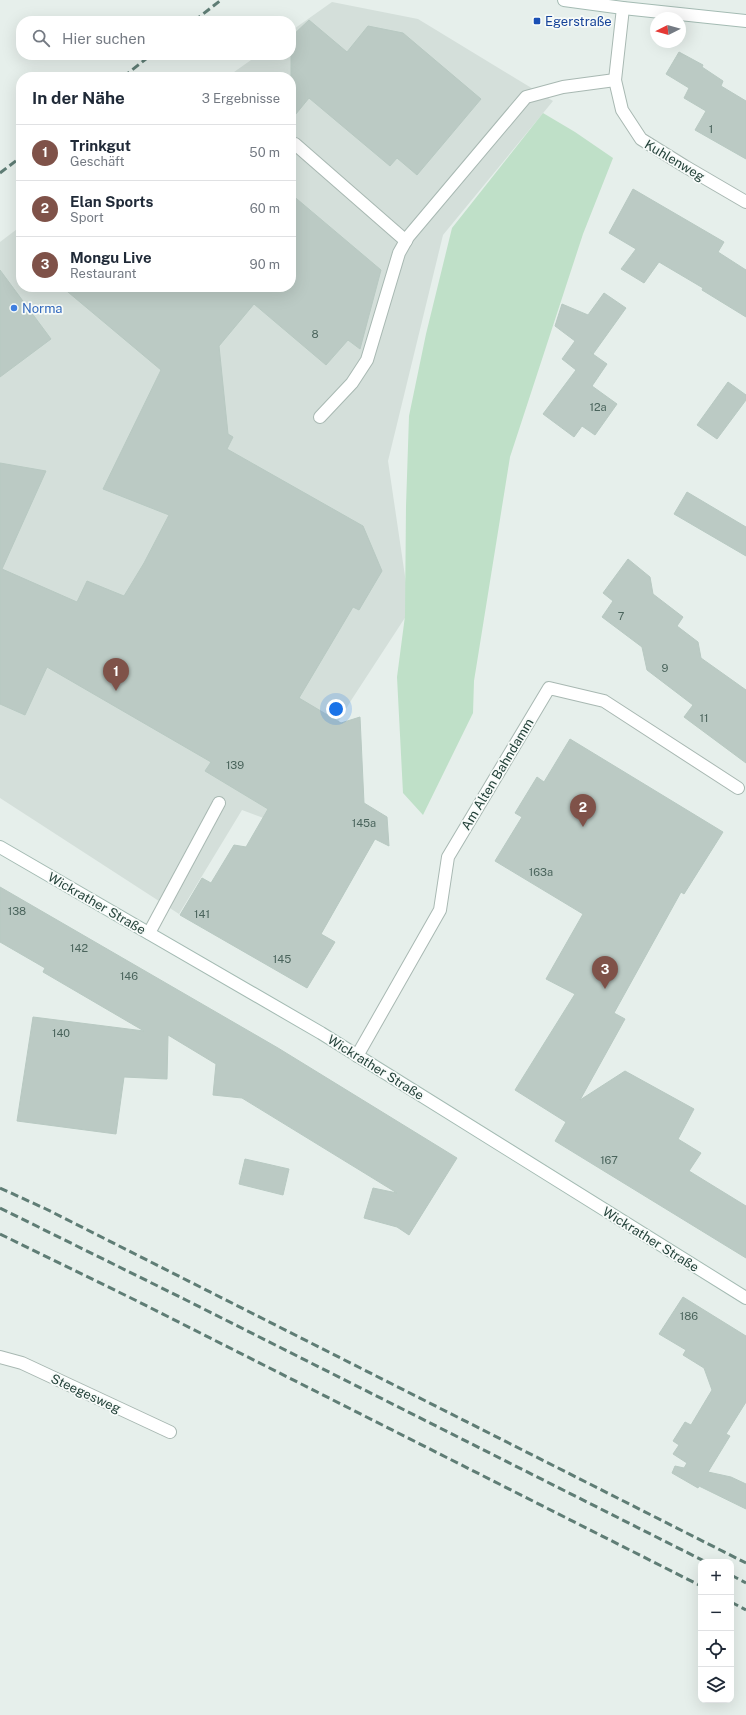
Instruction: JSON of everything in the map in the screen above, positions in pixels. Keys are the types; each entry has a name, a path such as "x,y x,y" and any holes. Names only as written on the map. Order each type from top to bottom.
{"main road":[{"path":"564,0 746,21"},
{"name":"Kuhlenweg","path":"623,8 616,80 622,110 641,139 746,202"},
{"path":"320,417 352,383 367,360 399,253 406,241 526,97 563,87 616,80"},
{"path":"296,145 406,241"},
{"name":"Am Alten Bahndamm","path":"357,1056 440,910 448,857 549,688 604,701 738,788"},
{"path":"149,933 219,803"},
{"name":"Wickrather Straße","path":"0,847 357,1056 746,1298"},
{"name":"Steegesweg","path":"0,1357 22,1363 170,1432"}],"shaded area":[{"path":"332,2 418,19 553,101 443,235 388,461 410,610 352,699 277,823 242,810 179,914 0,798 0,242 16,230 16,292 296,292 296,72 234,72 251,60 296,60 296,27"}],"green space":[{"path":"543,113 575,132 613,158 583,234 510,457 474,681 473,713 423,815 403,793 397,677 405,616 409,416 426,334 452,228"}],"building":[{"path":"309,20 347,52 368,26 403,33 481,99 417,175 397,158 390,166 309,98 296,114 296,72 291,72 291,60 296,60 296,32"},
{"path":"679,52 703,65 702,67 723,81 721,86 746,101 746,159 695,130 706,111 684,98 689,88 666,74"},
{"path":"633,189 724,242 718,252 746,270 746,317 702,290 703,288 659,262 644,283 621,269 636,249 609,233"},
{"path":"296,198 381,270 360,349 348,340 326,365 254,304 219,346 228,434 233,437 227,449 363,526 382,571 359,610 353,607 299,698 341,723 360,717 364,803 387,817 389,846 375,839 321,934 335,942 307,988 180,915 202,878 211,883 234,845 246,847 268,809 205,771 211,762 47,667 25,715 0,704 0,463 46,471 2,569 77,602 87,581 124,596 144,563 169,515 103,489 161,370 68,292 296,292"},
{"name":"Norma","path":"0,270 51,339 0,377"},
{"path":"604,293 626,308 593,354 590,352 607,364 592,386 617,404 595,435 582,426 574,437 543,414 576,370 562,359 575,341 555,326 562,304 588,315"},
{"path":"728,382 746,395 746,400 717,439 697,425"},
{"path":"687,492 746,527 746,556 674,514"},
{"path":"628,559 650,577 653,594 683,617 677,626 698,642 701,658 746,690 746,763 684,717 693,705 647,670 642,647 602,617 613,601 603,593"},
{"path":"570,739 723,832 684,894 681,892 614,1013 625,1019 580,1100 625,1071 694,1109 678,1139 701,1153 689,1171 746,1206 746,1258 555,1141 566,1122 515,1090 575,994 546,979 583,914 495,861 522,817 515,813 537,777 544,782"},
{"path":"0,887 278,1048 457,1158 409,1235 397,1227 364,1218 373,1188 397,1193 242,1098 213,1095 216,1064 168,1035 167,1079 124,1077 116,1134 17,1121 33,1017 144,1031 43,972 45,968 0,942"},
{"path":"245,1159 289,1169 283,1195 239,1184"},
{"path":"683,1297 746,1336 746,1402 726,1434 730,1436 708,1472 731,1477 746,1484 746,1509 699,1486 698,1488 672,1473 675,1466 684,1468 687,1463 673,1454 679,1445 673,1441 685,1422 691,1425 712,1390 704,1368 683,1355 686,1350 659,1334"}],"railway":[{"path":"200,16 221,0"},
{"path":"129,72 145,60"},
{"path":"0,173 16,161"},
{"path":"0,1188 46,1209 746,1563"},
{"path":"0,1208 700,1559"},
{"path":"0,1234 135,1300 698,1584"},
{"path":"734,1577 746,1583"},
{"path":"734,1604 746,1610"}],"place":[{"name":"Egerstraße","path":"537,21"},
{"name":"Norma","path":"14,308"},
{"name":"Trinkgut","path":"116,691"},
{"name":"Elan Sports","path":"583,827"},
{"name":"Mongu Live","path":"605,989"}]}
